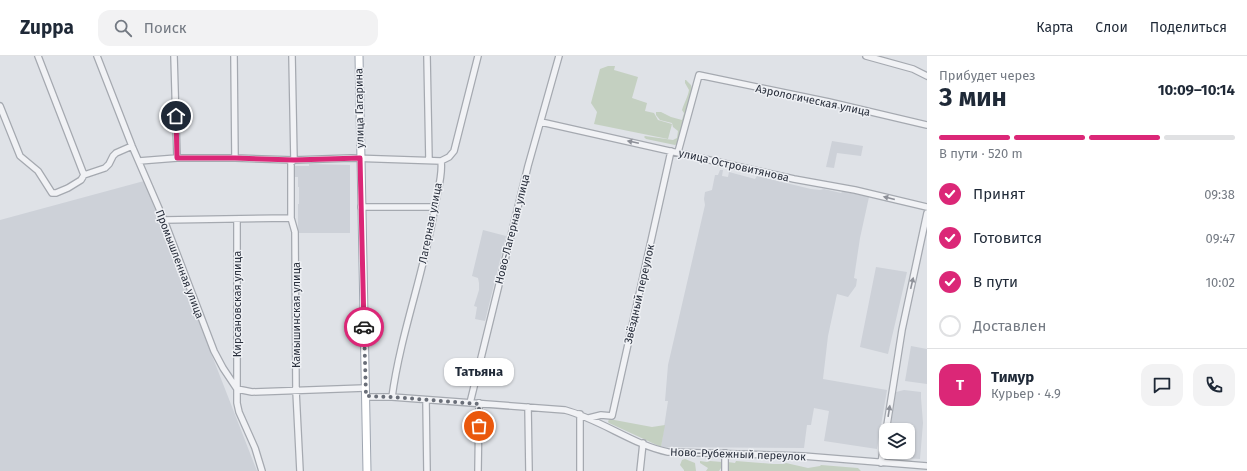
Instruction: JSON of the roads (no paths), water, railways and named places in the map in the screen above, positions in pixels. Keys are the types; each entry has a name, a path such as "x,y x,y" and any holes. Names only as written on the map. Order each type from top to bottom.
{"main road":[{"name":"улица Гагарина","path":"359,56 367,471"}],"street":[{"path":"38,56 84,175"},
{"name":"Промышленная улица","path":"97,56 132,146 164,220 214,352 237,389 237,403 239,412 255,448 262,471"},
{"path":"174,56 177,158"},
{"path":"234,56 235,158"},
{"name":"Камышинская улица","path":"292,56 294,160 291,163 291,218 296,232 296,391 300,471"},
{"path":"428,56 429,160"},
{"path":"139,161 177,158 294,160 360,158 441,161 449,157 454,151 478,56"},
{"name":"Ново-Лагерная улица","path":"470,403 528,166 559,56"},
{"path":"866,56 913,69 927,76"},
{"name":"Аэрологическая улица","path":"678,152 699,75 829,102 927,125"},
{"path":"0,106 20,156 38,171 52,193 68,188 81,180 84,175 105,168 116,153 132,146"},
{"name":"улица Островитянова","path":"541,122 927,207"},
{"name":"Звёздный переулок","path":"590,418 601,415 612,416 671,151"},
{"name":"Лагерная улица","path":"392,397 400,350 432,225 440,178 441,161"},
{"path":"361,207 435,207"},
{"path":"880,463 902,330 927,213"},
{"path":"164,220 291,218"},
{"name":"Кирсановская улица","path":"237,219 237,389"},
{"path":"237,389 252,392 365,388"},
{"name":"Ново-Рубежный переулок","path":"366,396 566,410 590,418 656,450 668,452 803,456 927,466"},
{"path":"426,400 427,471"},
{"path":"478,471 479,404"},
{"path":"528,407 529,471"},
{"path":"580,414 580,471"},
{"path":"640,471 643,443"},
{"path":"725,453 725,471"}],"place":[{"name":"Татьяна","path":"479,426"}]}
